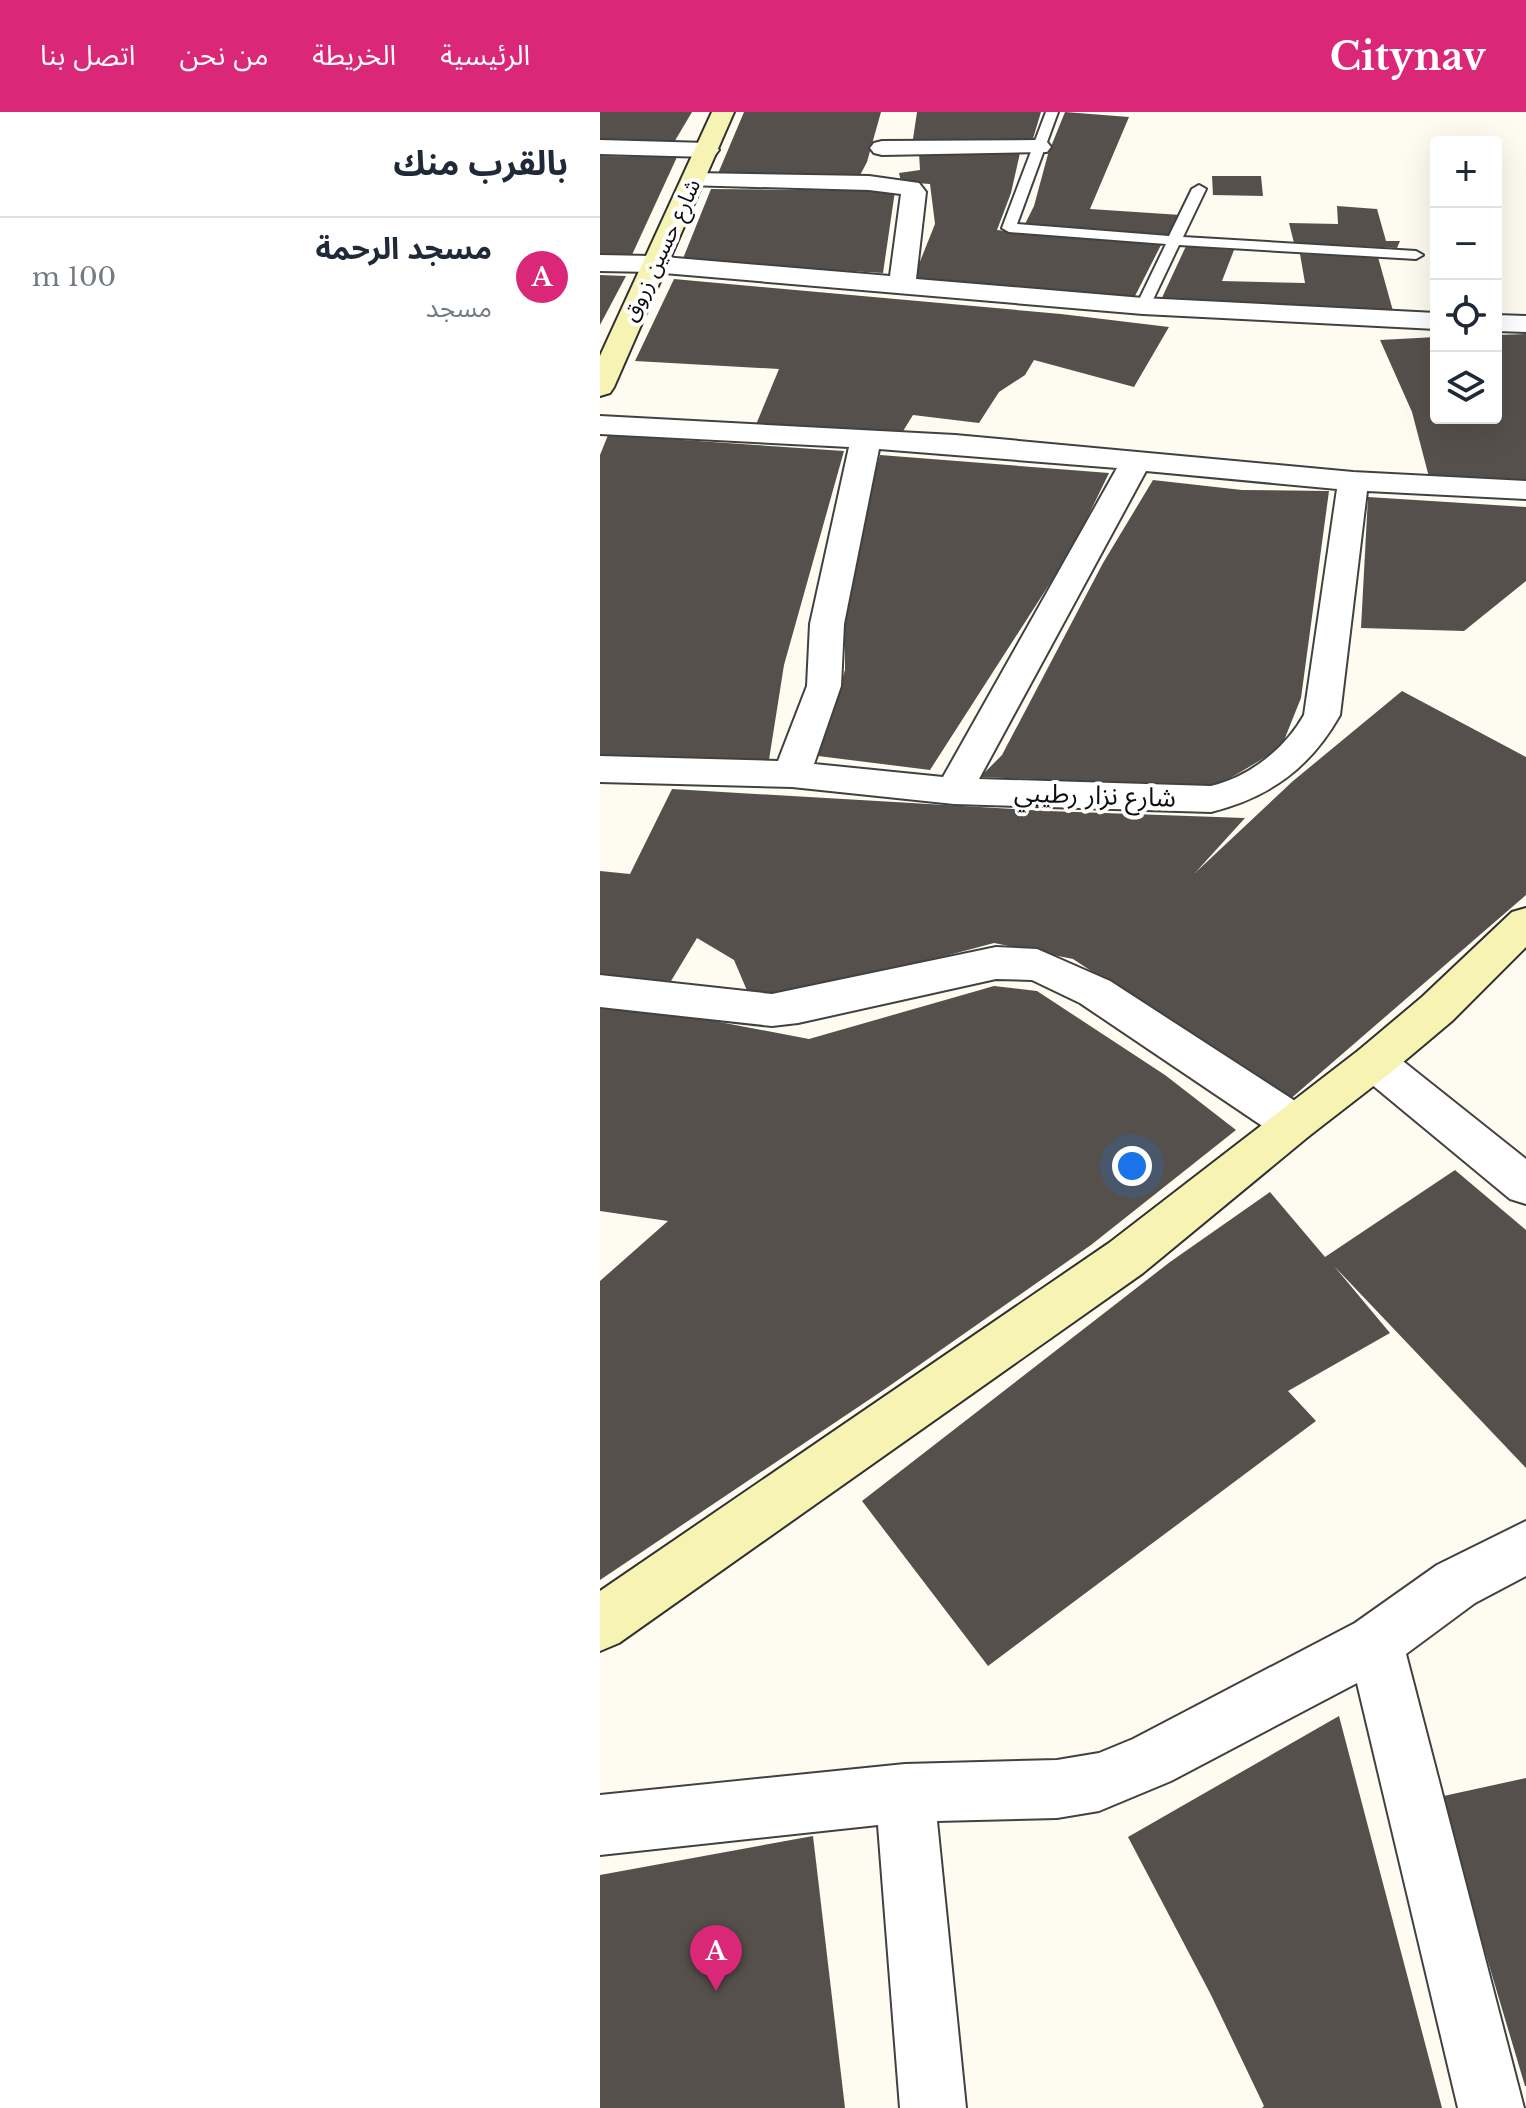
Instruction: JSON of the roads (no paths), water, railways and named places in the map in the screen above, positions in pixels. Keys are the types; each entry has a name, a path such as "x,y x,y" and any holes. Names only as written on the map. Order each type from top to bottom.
{"street":[{"name":"شارع حسين زروق","path":"600,387 652,264 694,180 723,112"},
{"path":"869,183 891,124"},
{"path":"600,147 707,150"},
{"path":"882,148 1039,147"},
{"path":"694,180 869,183 910,188 914,192 902,285"},
{"path":"600,263 652,264 1143,306 1430,321"},
{"path":"1502,323 1526,324"},
{"path":"600,425 955,444 1353,481 1526,490"},
{"path":"792,774 824,686 827,624 866,439"},
{"path":"954,791 1136,462"},
{"name":"شارع نزار رطيبي","path":"600,769 792,774 954,791 1211,799 1245,789 1305,745 1322,715 1353,481"},
{"path":"600,1624 1126,1258 1374,1062 1437,1009 1526,923"},
{"path":"600,991 772,1010 798,1007 996,963 1037,965 1095,992 1293,1123"},
{"path":"1374,1062 1526,1185"},
{"path":"600,1825 905,1793 1057,1789 1099,1782 1151,1761 1375,1643 1456,1584 1526,1547"},
{"path":"1375,1643 1491,2108"},
{"path":"905,1793 933,2108"}],"lane":[{"path":"1052,112 1009,228 1416,255"},
{"path":"1143,306 1199,189"}],"place":[{"name":"مسجد الرحمة","path":"716,1991"}]}
